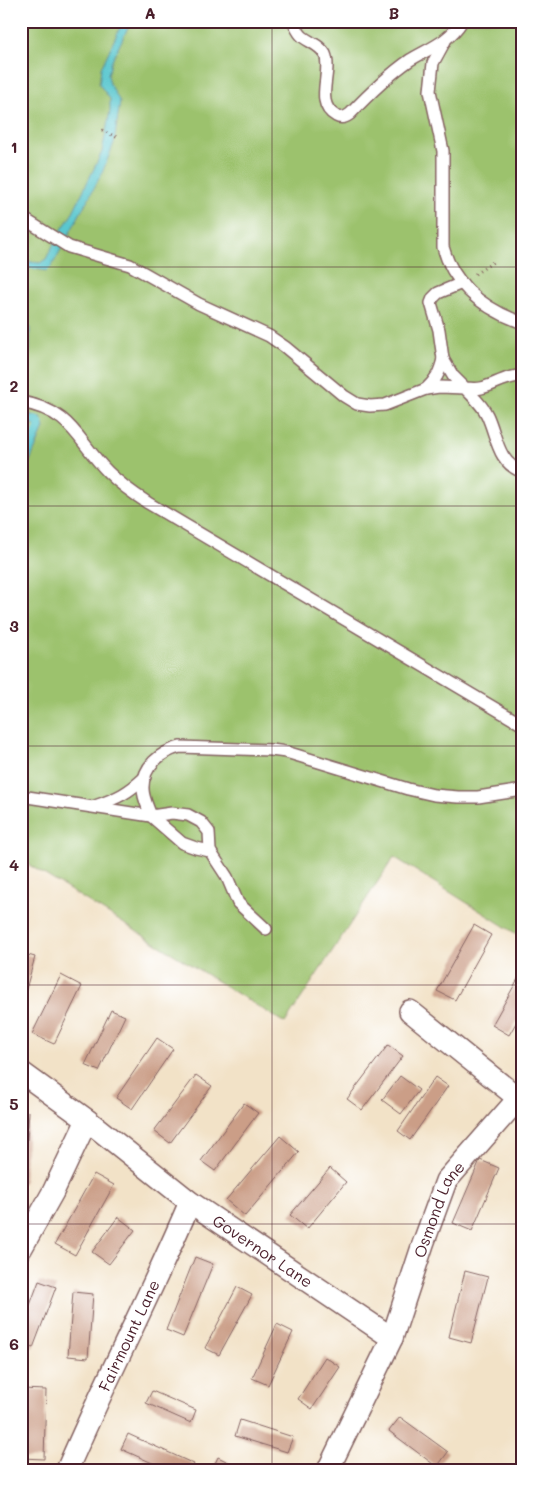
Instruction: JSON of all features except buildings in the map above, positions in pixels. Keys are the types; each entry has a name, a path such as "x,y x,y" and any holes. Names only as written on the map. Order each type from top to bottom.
{"street":[{"name":"Osmond Lane","path":"392,1338 446,1181 520,1100 410,1011"},
{"name":"Governor Lane","path":"21,1072 88,1120 190,1202 392,1338"},
{"path":"21,1249 53,1192 88,1120"},
{"name":"Fairmount Lane","path":"67,1470 95,1404 168,1253 190,1202"},
{"path":"328,1470 392,1338"}],"lane":[{"path":"293,21 304,38 321,48 324,53 327,67 324,91 326,102 330,111 339,118 350,114 378,84 410,60 445,41 456,31 462,21"},
{"path":"445,41 433,63 430,91 443,151 444,247 447,262 476,298 503,316 523,324"},
{"path":"21,217 69,247 130,265 199,304 269,336 344,396 357,404 370,406 384,405 426,389 439,387 479,389 502,380 523,376"},
{"path":"462,283 438,293 431,303 439,330 443,359 453,376 480,403 487,416 498,448 505,459 512,467 523,472"},
{"path":"426,389 435,380 443,359"},
{"path":"26,403 45,409 61,418 75,430 108,472 148,503 523,725"},
{"path":"210,850 196,848 182,842 151,816 143,788 145,777 151,764 167,750 180,747 286,752 434,795 478,797 523,790"},
{"path":"91,807 113,800 130,791 145,777"},
{"path":"21,796 151,816 172,813 188,815 200,822 209,832 210,850 227,877 238,903 266,929"}],"path":[{"path":"102,130 118,138"}],"green space":[{"path":"21,21 523,21 523,938 394,857 285,1023 21,860"}],"water":[{"path":"123,21 131,21 111,63 108,75 110,84 120,102 114,143 102,173 52,266 47,271 28,268 21,271 21,263 24,261 40,263 46,259 71,216 102,152 110,111 110,99 99,84 101,68"},
{"path":"21,303 30,329 30,351 24,375 23,405 28,414 41,417 44,428 27,468 21,508 21,460 28,445 38,432 33,424 21,421"}],"waterway":[{"path":"33,443 40,423 38,422"}]}
